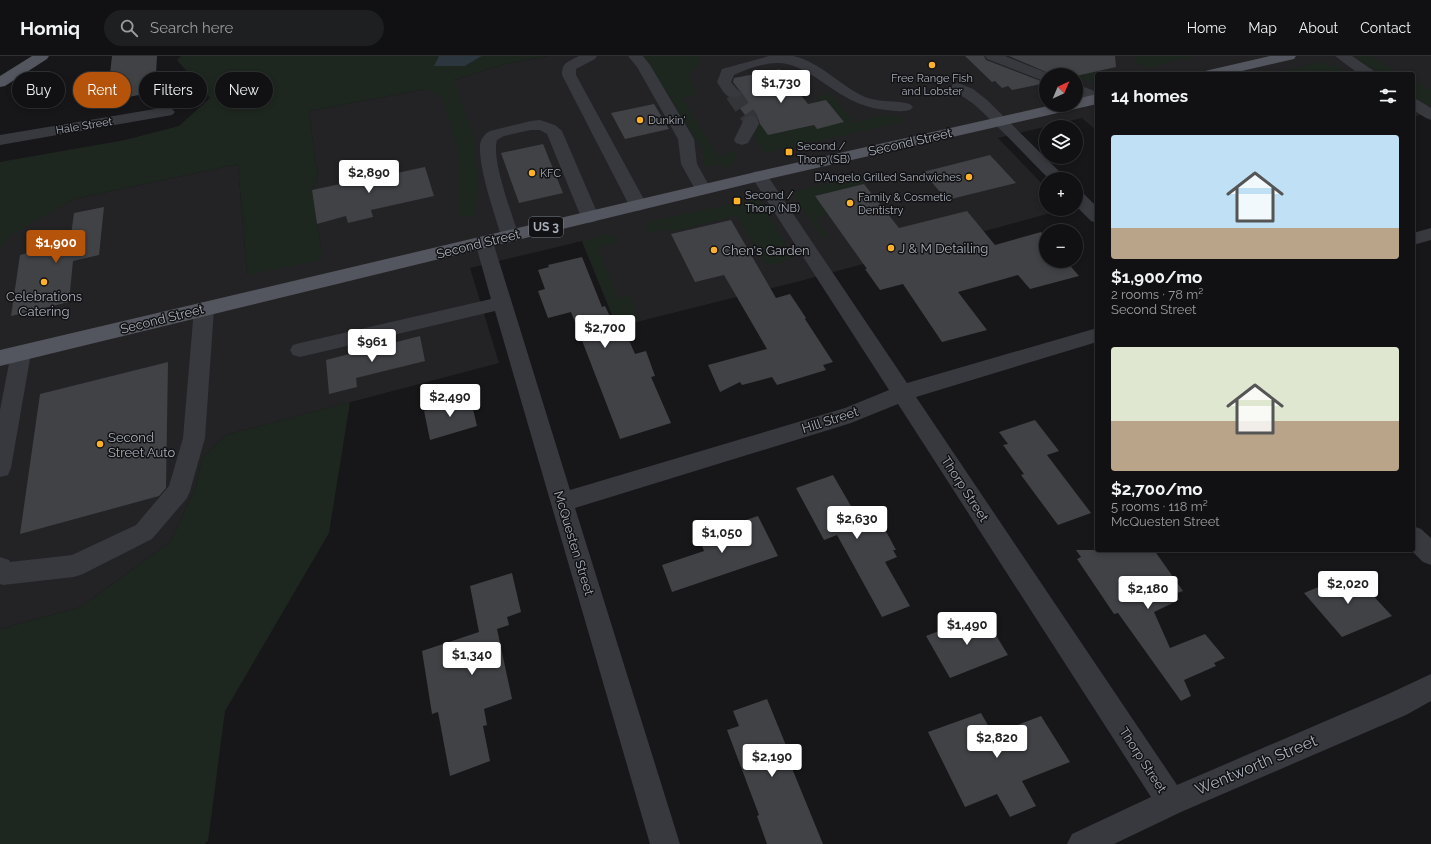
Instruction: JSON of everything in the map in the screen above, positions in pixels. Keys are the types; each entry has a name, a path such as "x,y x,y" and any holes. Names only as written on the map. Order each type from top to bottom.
{"main road":[{"path":"0,83 42,56"},
{"path":"1219,72 1289,56"},
{"path":"1083,102 1095,99"},
{"name":"Second Street","path":"0,358 702,189 1040,112"}],"street":[{"path":"590,56 569,67 569,75 638,205"},
{"path":"635,56 643,65 686,139 689,164 702,189"},
{"path":"992,56 1039,73"},
{"path":"1342,56 1366,72"},
{"path":"733,94 724,82 727,72 739,67 784,58 798,62 858,99 874,105 906,107"},
{"path":"958,87 982,103 1052,172"},
{"path":"1083,92 1095,98"},
{"path":"1415,104 1431,115"},
{"name":"Hale Street","path":"0,140 167,112"},
{"path":"742,140 751,124 751,120"},
{"path":"510,236 494,182 487,144 489,138 498,133 536,124 546,125 554,131 590,217"},
{"name":"Thorp Street","path":"759,176 1171,802"},
{"path":"1083,203 1095,215"},
{"path":"1415,238 1431,234"},
{"name":"McQuesten Street","path":"484,242 665,844"},
{"path":"300,350 502,303"},
{"path":"0,568 4,574 74,566 144,532 178,491 194,438 204,308"},
{"name":"Hill Street","path":"562,502 851,415 902,393 1095,336"},
{"path":"0,468 21,353"},
{"path":"1415,538 1431,554"},
{"name":"Wentworth Street","path":"1082,844 1171,802 1396,705 1431,687"}],"shaded area":[{"path":"181,56 439,56 435,66 465,66 482,56 548,56 504,64 454,80 474,136 478,184 475,216 460,216 458,151 442,98 426,89 309,111 318,179 312,190 321,248 321,260 247,275 238,164 74,199 12,234 0,248 0,162 125,140 179,126 199,108 207,108 207,101 210,98 207,95 207,72 187,72 177,60"},
{"path":"439,56 482,56 465,66 434,66"},
{"path":"548,56 1431,56 1431,112 1415,116 1415,72 1095,72 1095,129 1082,118 1074,120 1039,120 1039,128 998,138 1039,181 1040,216 804,280 617,327 582,241 470,268 499,363 226,435 202,458 196,486 171,541 81,607 0,629 0,211 12,233 74,199 238,164 247,275 321,248 312,190 318,179 309,111 426,89 504,64"},
{"path":"643,56 695,56 703,59 688,77 698,93 683,99 719,157 735,150 737,156 734,163 724,169 720,164 703,167 704,152"},
{"path":"1071,56 1105,65 1109,72 1095,72 1095,80 1089,82 1083,81 1083,68 1074,68"},
{"path":"1194,56 1146,68 1137,63 1134,57"},
{"path":"1357,56 1377,56 1373,57 1397,72 1376,72 1360,61"},
{"path":"1323,62 1329,66 1333,64 1345,72 1278,72"},
{"path":"1415,81 1431,90 1431,107 1415,97"},
{"path":"831,94 854,123 888,115 899,118 902,122 765,153 754,138 755,130 760,123 768,135 814,125 817,128 844,122 826,100 819,101 816,97"},
{"path":"858,176 864,184 816,196 828,214 815,218 827,236 825,238 821,236 791,192"},
{"path":"758,198 789,249 790,256 782,262 767,266 736,216 670,232 667,229 650,233 646,231 647,222"},
{"path":"608,234 617,238 617,243 598,248 618,298 630,296 639,321 617,327 582,241"},
{"path":"350,402 329,533 225,711 208,841 204,844 0,844 0,629 81,607 171,541 196,486 202,458 226,435"}],"building":[{"path":"112,56 157,56 156,72 139,72 139,95 131,96 131,72 110,72"},
{"path":"965,56 984,56 986,60 1039,80 1039,84 1012,90 1008,86 1002,88 995,81 992,82"},
{"path":"1009,56 1115,56 1116,67 1083,74 1083,68 1039,69"},
{"path":"780,69 808,104 826,100 844,122 817,129 814,125 768,135 760,124 757,116 751,114 745,115 733,99 739,98 742,94 733,82 734,78"},
{"name":"Dunkin'","path":"654,104 669,129 625,139 611,113"},
{"name":"KFC","path":"543,144 563,193 519,203 501,153"},
{"name":"D'Angelo Grilled Sandwiches","path":"990,155 1016,183 947,200 923,172"},
{"path":"425,167 434,196 371,210 373,217 348,223 346,216 317,224 312,190 345,183 344,174 371,168 373,178"},
{"path":"864,184 899,228 967,211 995,245 1039,233 1039,268 1072,268 1079,276 1030,289 1018,275 958,292 987,330 942,342 903,284 880,290 865,269 867,269 815,196"},
{"name":"Celebrations Catering","path":"104,207 99,255 73,261 69,302 11,316 20,255 31,252 32,244 71,235 74,213"},
{"path":"731,220 776,298 790,294 806,318 805,319 833,362 823,365 826,370 777,385 772,377 742,385 740,382 720,392 708,365 767,349 724,275 695,282 671,234"},
{"path":"582,257 602,307 605,306 619,335 626,333 635,354 646,351 655,376 651,377 671,423 620,439 571,312 548,318 538,291 545,289 538,270 549,267 548,265"},
{"path":"420,336 425,361 356,378 357,387 329,394 326,360"},
{"name":"Second Street Auto","path":"168,362 166,488 159,496 20,534 40,394"},
{"path":"470,396 477,426 430,440 424,411"},
{"path":"1035,420 1059,451 1047,455 1091,513 1058,525 1021,475 1024,474 1003,445 1008,444 999,432"},
{"path":"833,475 855,513 871,507 888,535 896,550 893,550 897,557 885,562 910,606 882,617 837,535 824,540 796,488"},
{"path":"758,516 778,556 672,592 662,565 704,551 698,536"},
{"path":"1076,550 1095,550 1095,552 1155,552 1183,591 1174,594 1179,600 1154,612 1170,648 1205,634 1225,658 1214,663 1216,666 1184,680 1191,696 1181,701 1118,613 1114,614 1077,559 1081,557"},
{"path":"512,573 521,612 507,617 509,625 497,629 512,699 484,709 487,725 483,726 490,761 450,776 438,712 432,714 422,651 479,632 470,586"},
{"path":"1352,573 1392,616 1342,637 1304,593"},
{"path":"983,614 1008,655 950,678 926,636"},
{"path":"767,699 792,760 789,761 823,844 767,844 757,816 759,815 727,730 739,726 733,711"},
{"path":"981,713 993,734 1041,716 1070,762 1022,781 1036,806 1010,817 997,794 965,807 928,732"}],"tunnel":[{"path":"733,94 751,120"}],"place":[{"name":"Free Range Fish and Lobster","path":"932,65"},
{"name":"Dunkin'","path":"640,120"},
{"name":"Second / Thorp (SB)","path":"789,152"},
{"name":"KFC","path":"532,173"},
{"name":"D'Angelo Grilled Sandwiches","path":"969,177"},
{"name":"Second / Thorp (NB)","path":"737,201"},
{"name":"Family & Cosmetic Dentistry","path":"850,203"},
{"name":"J & M Detailing","path":"891,248"},
{"name":"Chen's Garden","path":"714,250"},
{"name":"Celebrations Catering","path":"44,282"},
{"name":"Second Street Auto","path":"100,444"}]}
